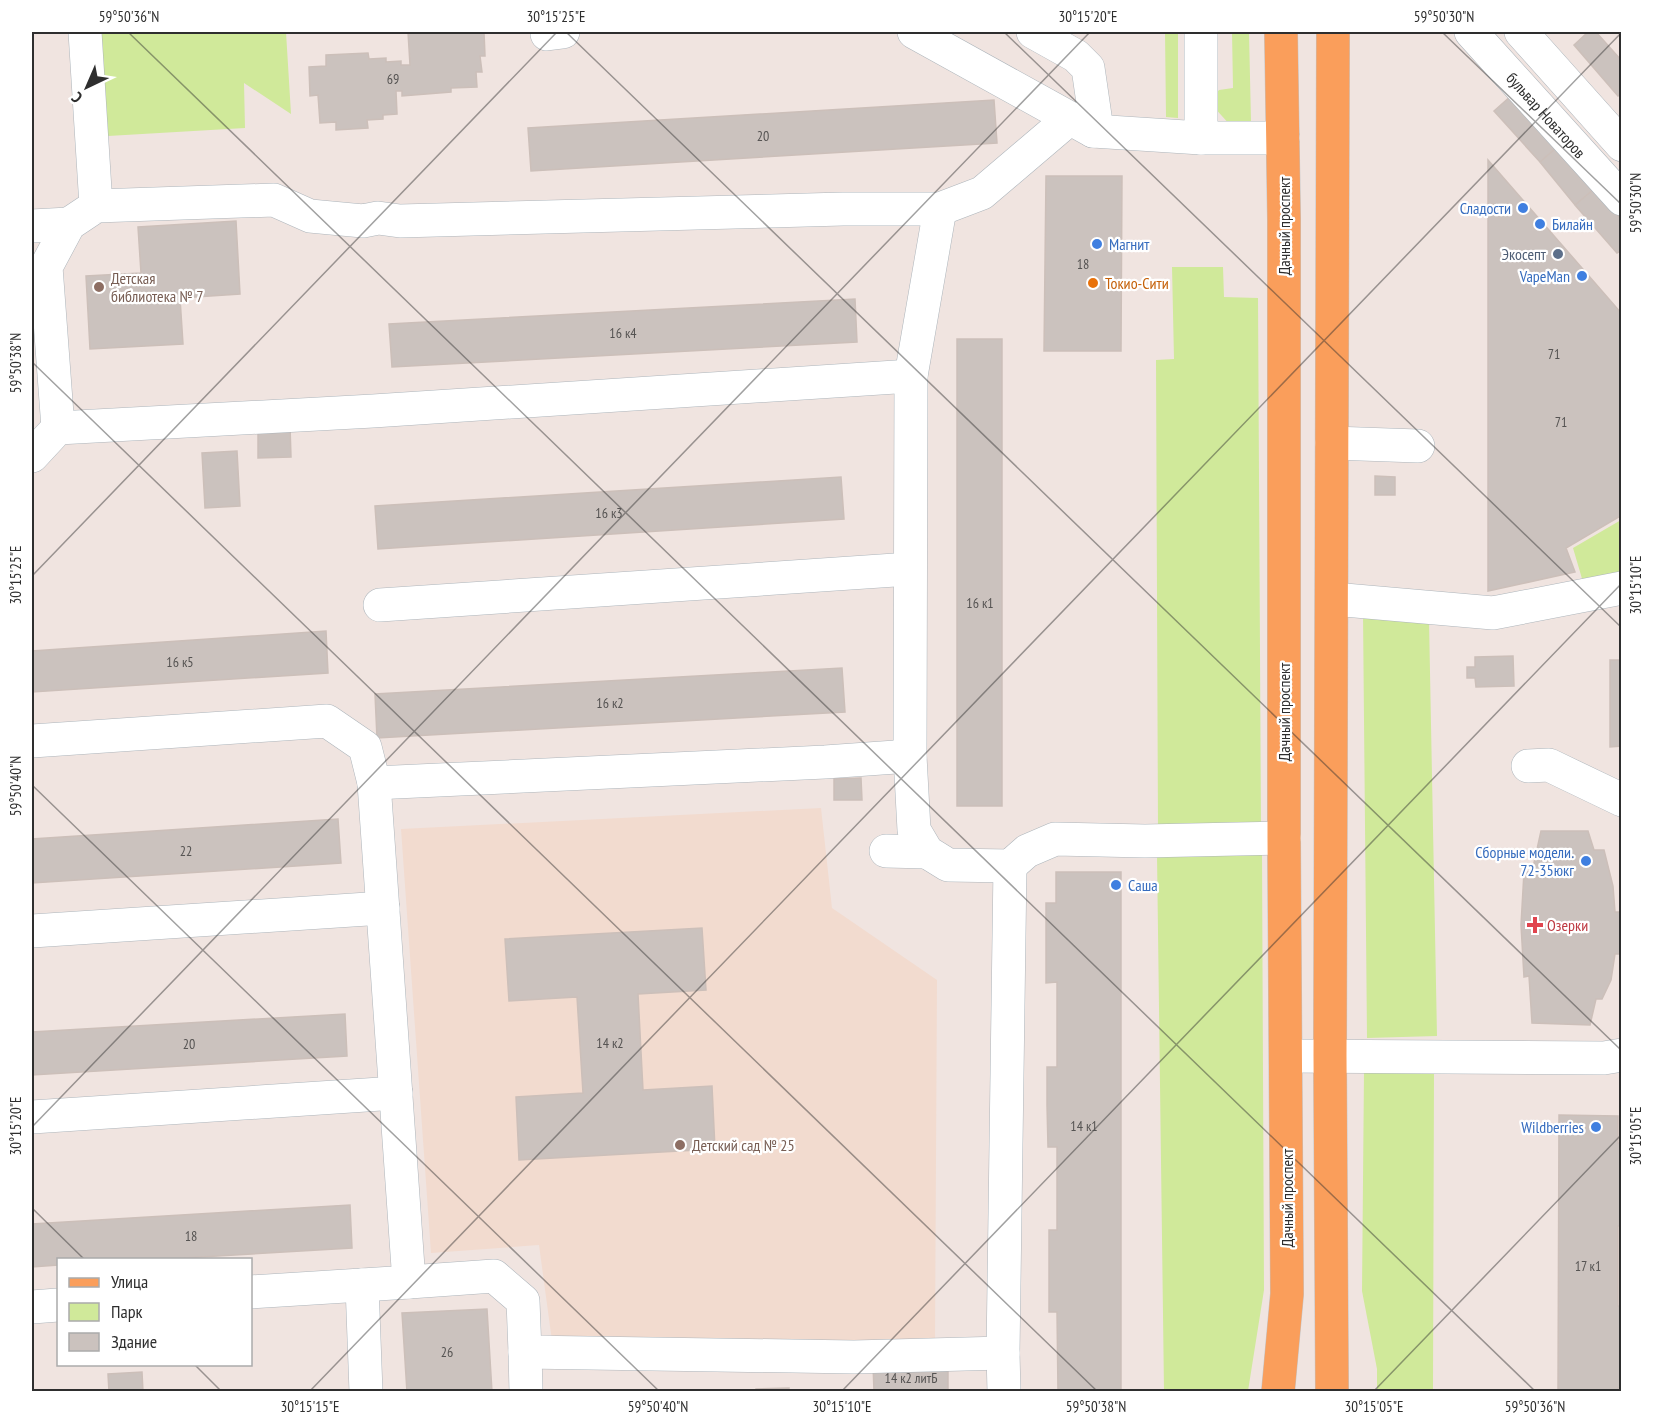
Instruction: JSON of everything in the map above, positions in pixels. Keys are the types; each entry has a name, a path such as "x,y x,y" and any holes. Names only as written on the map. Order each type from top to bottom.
{"main road":[{"name":"Дачный проспект","path":"1278,1392 1287,1294 1281,32"},
{"path":"1332,1392 1330,1056 1332,443 1339,38"}],"street":[{"path":"86,32 96,206"},
{"path":"914,32 1081,125 1201,138 1283,138"},
{"path":"58,428 40,330 46,267 69,224 96,206 274,200 310,216 363,221 378,218 399,221 843,209 940,209 982,193 1095,116 1088,68 1076,56 1033,32"},
{"path":"1201,32 1201,138"},
{"name":"бульвар Новаторов","path":"1471,32 1622,199"},
{"path":"1521,32 1622,145"},
{"path":"940,209 910,376 910,756 914,830 927,852 948,865 1010,866 1027,850 1055,839 1145,841 1284,838"},
{"path":"32,226 69,224"},
{"path":"32,456 58,428 373,411 910,376"},
{"path":"1332,443 1418,446"},
{"path":"380,605 910,569"},
{"path":"1333,599 1493,613 1622,588"},
{"path":"32,741 327,721 365,747 374,783 409,1282"},
{"path":"374,783 910,756"},
{"path":"1528,766 1549,765 1622,800"},
{"path":"886,851 927,852"},
{"path":"1004,1392 1010,866"},
{"path":"32,931 383,908"},
{"path":"1286,1056 1604,1058 1622,1055"},
{"path":"32,1117 396,1093"},
{"path":"252,1292 494,1276 523,1300 526,1392"},
{"path":"362,1285 366,1392"},
{"path":"32,1306 57,1305"},
{"path":"525,1352 854,1358 1003,1353"}],"shaded area":[{"name":"Детский сад № 25","path":"821,808 832,908 937,980 935,1341 552,1341 539,1245 431,1253 401,829"}],"green space":[{"path":"101,32 286,32 291,114 244,83 245,128 108,136"},
{"path":"1165,32 1178,32 1178,118 1166,117"},
{"path":"1232,32 1249,32 1251,122 1231,126 1212,105 1213,97 1219,90 1233,88"},
{"path":"1172,267 1223,267 1224,297 1258,298 1261,828 1158,832 1156,360 1174,359"},
{"path":"1621,520 1621,573 1583,582 1573,548"},
{"path":"1363,613 1429,620 1437,1036 1367,1038"},
{"path":"1262,853 1264,1290 1248,1391 1164,1391 1157,855"},
{"path":"1364,1071 1434,1072 1433,1391 1377,1391 1377,1369 1362,1291"}],"building":[{"path":"408,32 484,32 485,56 480,56 482,72 476,72 477,87 451,88 451,92 402,96 402,91 396,91 397,114 383,115 383,119 367,120 368,128 336,130 336,122 320,123 318,95 310,96 309,67 326,66 326,55 368,53 369,59 386,58 386,62 401,61 401,65 410,65"},
{"path":"1588,32 1596,32 1622,61 1622,93 1618,96 1574,45"},
{"path":"1512,95 1557,147 1540,162 1494,111"},
{"path":"994,100 997,143 531,171 528,128"},
{"path":"1557,147 1594,189 1575,205 1540,162"},
{"path":"1488,160 1622,314 1622,515 1566,548 1575,572 1488,591"},
{"path":"1046,176 1122,176 1121,351 1044,351"},
{"path":"1594,189 1622,220 1622,250 1617,253 1575,205"},
{"path":"236,221 240,294 180,298 183,344 90,349 86,276 141,273 138,227"},
{"path":"855,299 857,342 392,367 389,324"},
{"path":"957,339 1002,339 1002,806 957,806"},
{"path":"290,426 291,457 258,458 258,427"},
{"path":"237,451 240,506 205,508 202,453"},
{"path":"1375,476 1395,477 1395,495 1375,495"},
{"path":"841,477 844,519 378,549 375,506"},
{"path":"326,631 328,673 32,692 32,651"},
{"path":"1513,656 1514,686 1476,687 1475,678 1467,678 1467,667 1475,667 1475,657"},
{"path":"1610,660 1622,660 1622,746 1610,747"},
{"path":"842,668 845,712 377,738 375,694"},
{"path":"861,778 862,800 834,800 834,779"},
{"path":"338,819 341,863 32,883 32,839"},
{"path":"1541,831 1588,831 1594,850 1604,850 1613,886 1615,912 1621,912 1622,954 1615,954 1611,980 1602,999 1596,999 1590,1025 1532,1023 1529,976 1524,977 1521,925 1524,872 1532,872"},
{"path":"1056,872 1121,872 1121,1392 1058,1392 1057,1312 1049,1312 1049,1230 1057,1230 1057,1147 1048,1147 1047,1105 1047,1067 1057,1067 1057,982 1046,983 1046,903 1056,903"},
{"path":"702,928 706,990 638,994 643,1090 712,1086 715,1149 519,1160 516,1097 583,1093 577,997 509,1001 505,939"},
{"path":"345,1014 347,1056 32,1075 32,1032"},
{"path":"1559,1115 1618,1116 1618,1143 1622,1143 1622,1226 1618,1226 1618,1306 1622,1306 1622,1388 1618,1388 1618,1392 1558,1392"},
{"path":"350,1205 352,1248 184,1258 57,1258 57,1265 32,1267 32,1224"},
{"path":"487,1309 492,1392 407,1392 402,1313"},
{"path":"873,1364 948,1364 948,1392 874,1391"},
{"path":"142,1372 143,1392 109,1392 108,1374"},
{"path":"789,1388 789,1392 756,1392 756,1389"}],"place":[{"name":"Сладости","path":"1523,208"},
{"name":"Билайн","path":"1540,224"},
{"name":"Магнит","path":"1097,244"},
{"name":"Экосепт","path":"1558,254"},
{"name":"VapeMan","path":"1582,276"},
{"name":"Токио-Сити","path":"1093,283"},
{"name":"Детская библиотека № 7","path":"99,287"},
{"name":"Сборные модели. 72-35юкг","path":"1586,861"},
{"name":"Саша","path":"1116,885"},
{"name":"Озерки","path":"1535,925"},
{"name":"Wildberries","path":"1596,1127"},
{"name":"Детский сад № 25","path":"680,1145"}]}
